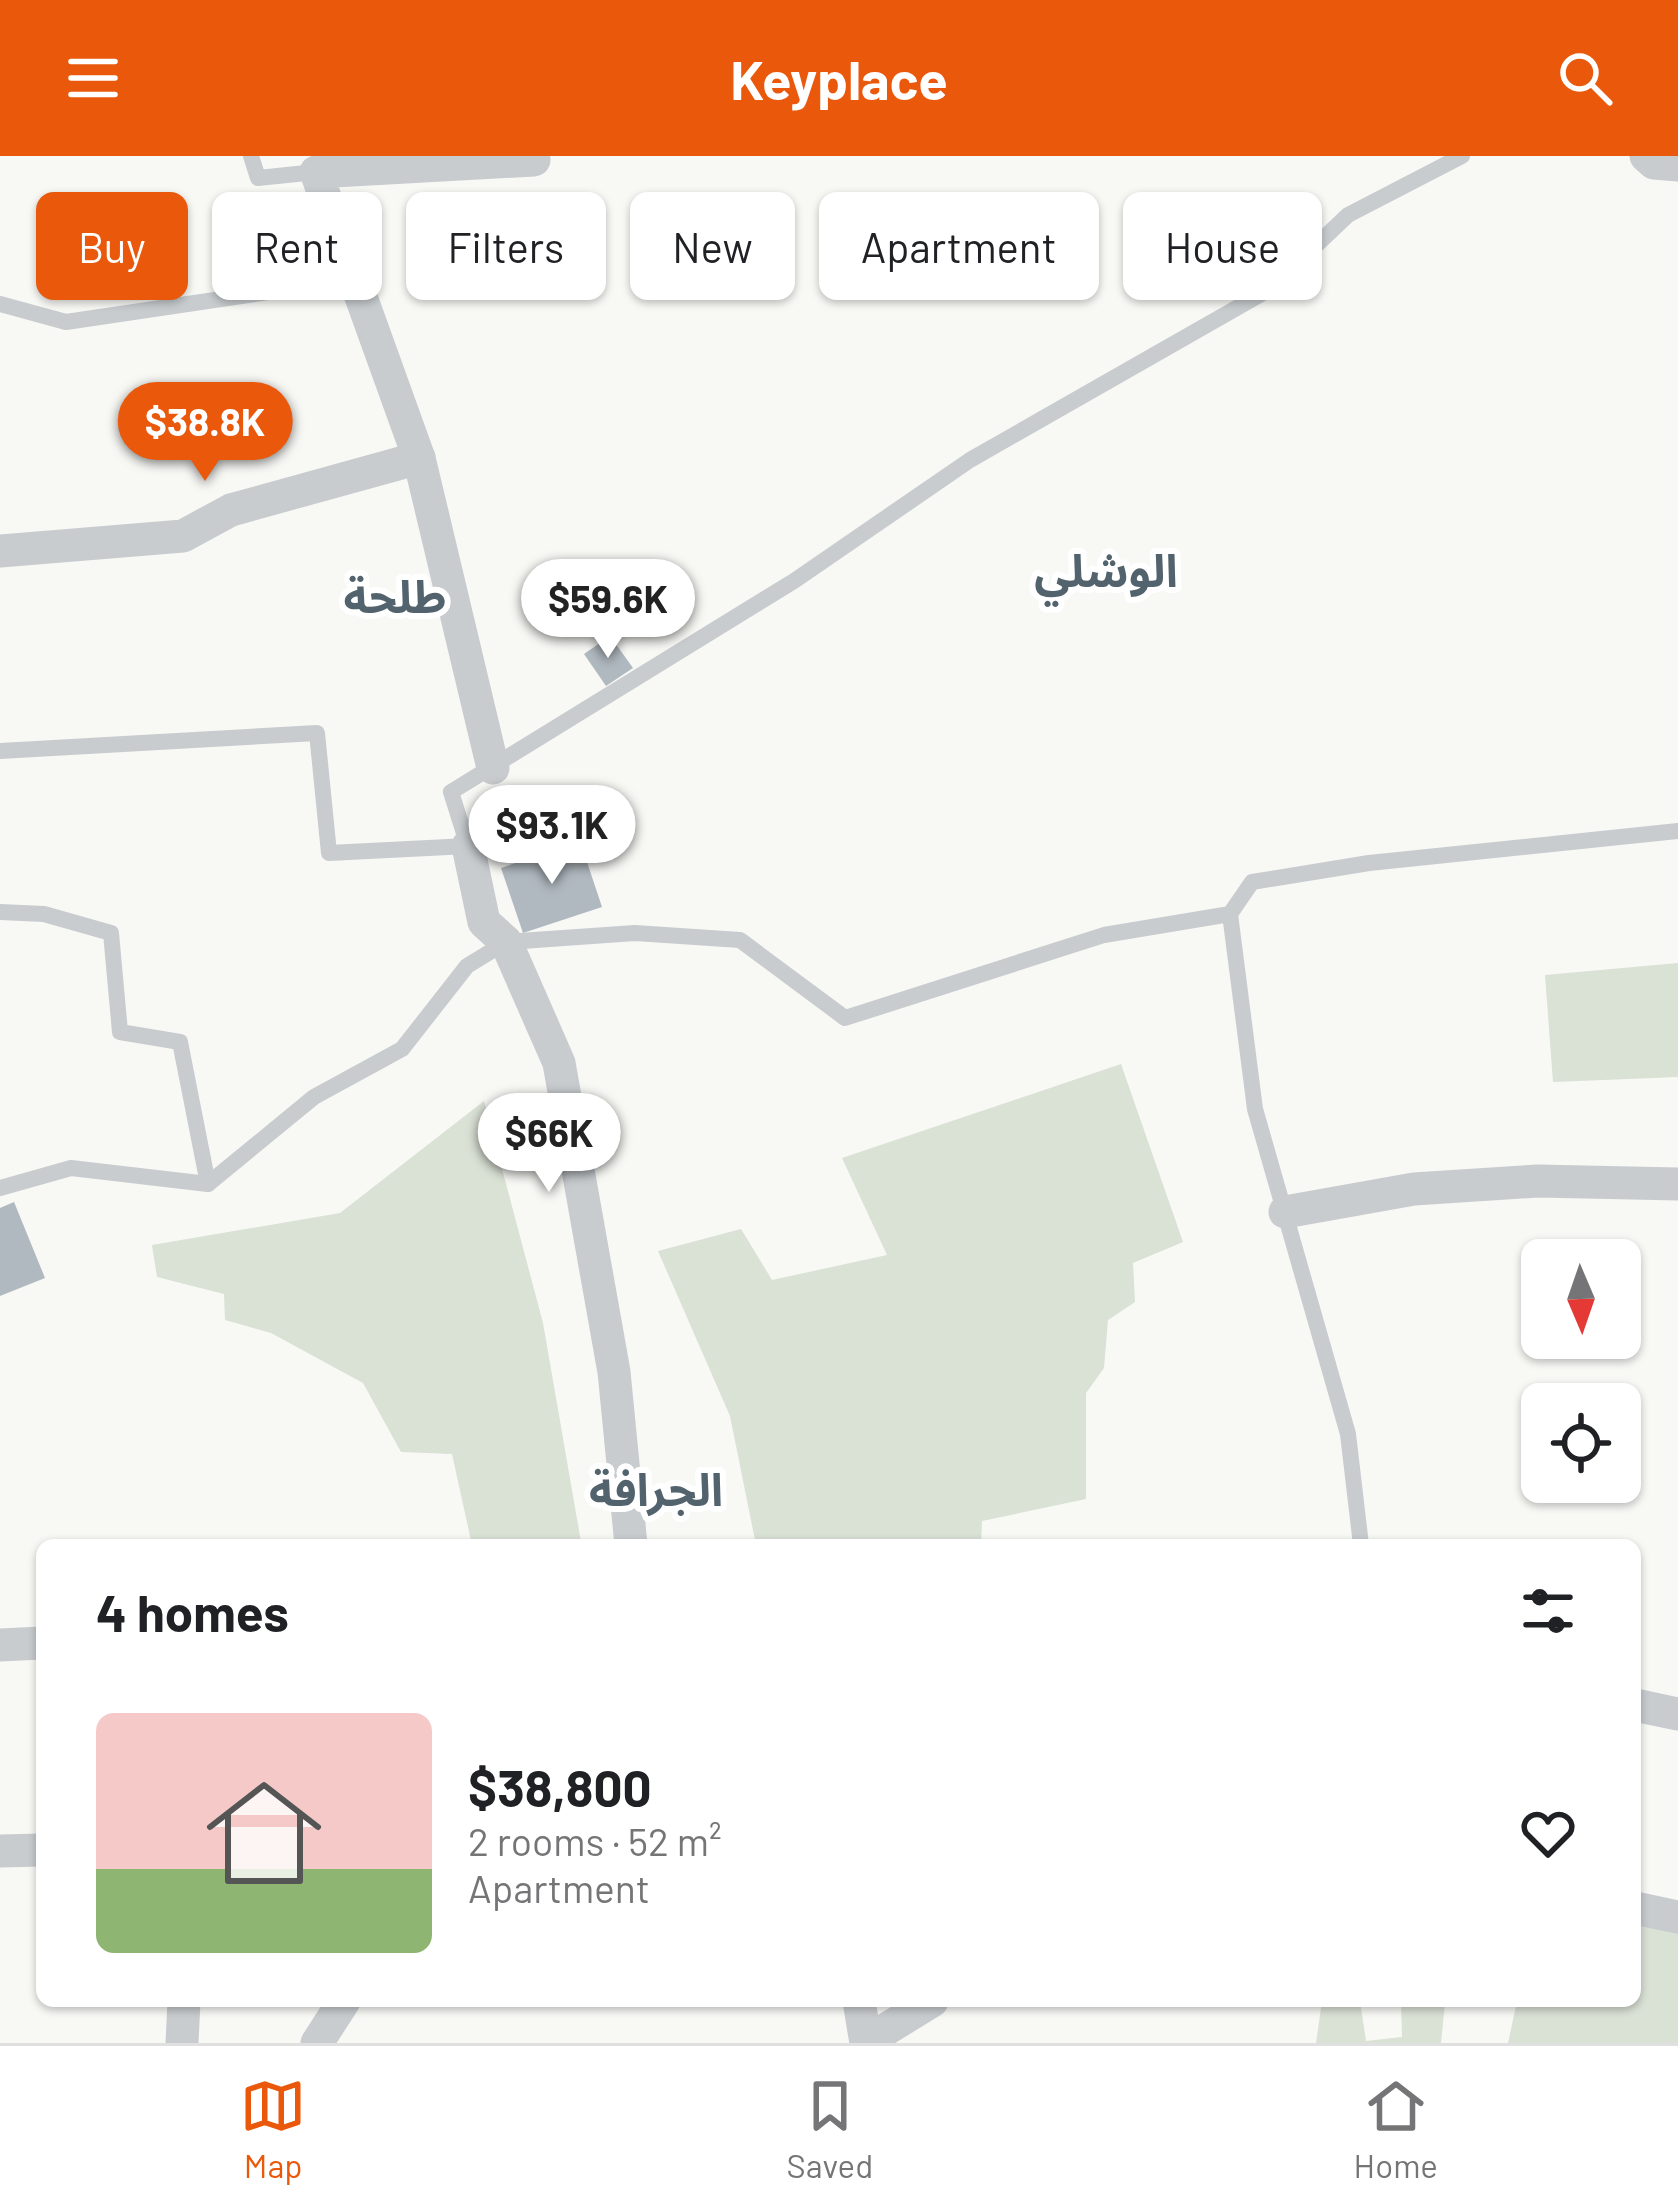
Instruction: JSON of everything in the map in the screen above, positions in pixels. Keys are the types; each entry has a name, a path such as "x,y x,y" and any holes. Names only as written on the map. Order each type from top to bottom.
{"street":[{"path":"1646,156 1654,164 1678,165"},
{"path":"322,192 316,172 537,157"},
{"path":"358,300 419,458 493,768"},
{"path":"0,551 183,536 231,510 419,458"},
{"path":"468,846 484,922 506,942 559,1063 614,1372 631,1539"},
{"path":"1285,1212 1435,1187 1538,1181 1678,1184"},
{"path":"0,1645 36,1643"},
{"path":"1641,1706 1678,1714"},
{"path":"0,1851 36,1850"},
{"path":"1641,1909 1678,1917"},
{"path":"182,2043 184,2007"},
{"path":"317,2043 340,2007"},
{"path":"860,2007 867,2042 922,2007"}],"lane":[{"path":"251,156 258,178 316,172"},
{"path":"0,751 317,733 329,853 468,846 452,792 794,581 970,460 1270,289 1348,214 1462,156"},
{"path":"0,304 66,322 215,300"},
{"path":"1360,1539 1348,1435 1255,1109 1230,914 1252,882 1369,862 1678,831"},
{"path":"0,912 44,914 111,933 120,1032 180,1042 208,1184"},
{"path":"0,1189 71,1168 208,1184 314,1097 402,1049 467,966 506,942 635,933 740,940 845,1018 1104,935 1230,914"}],"shaded area":[{"path":"1678,963 1678,1077 1553,1082 1545,975"},
{"path":"1121,1064 1183,1242 1133,1263 1135,1302 1108,1320 1104,1368 1086,1393 1086,1499 982,1521 981,1539 755,1539 730,1416 658,1251 741,1229 772,1280 887,1255 842,1158"},
{"path":"484,1101 543,1323 580,1539 471,1539 452,1454 401,1452 363,1383 271,1333 225,1320 224,1294 157,1277 152,1245 340,1213"},
{"path":"1641,1913 1678,1922 1678,2043 1508,2043 1516,2007 1641,2007"},
{"path":"1321,2007 1361,2007 1366,2041 1402,2037 1401,2007 1445,2007 1441,2043 1316,2043"}],"building":[{"path":"610,636 633,668 606,686 584,654"},
{"path":"580,841 602,907 523,933 501,868"},
{"path":"14,1202 45,1278 0,1296 0,1208"}],"district":[{"name":"الوشلي","path":"1106,569"},
{"name":"طلحة","path":"395,595"},
{"name":"الجرافة","path":"656,1488"}]}
